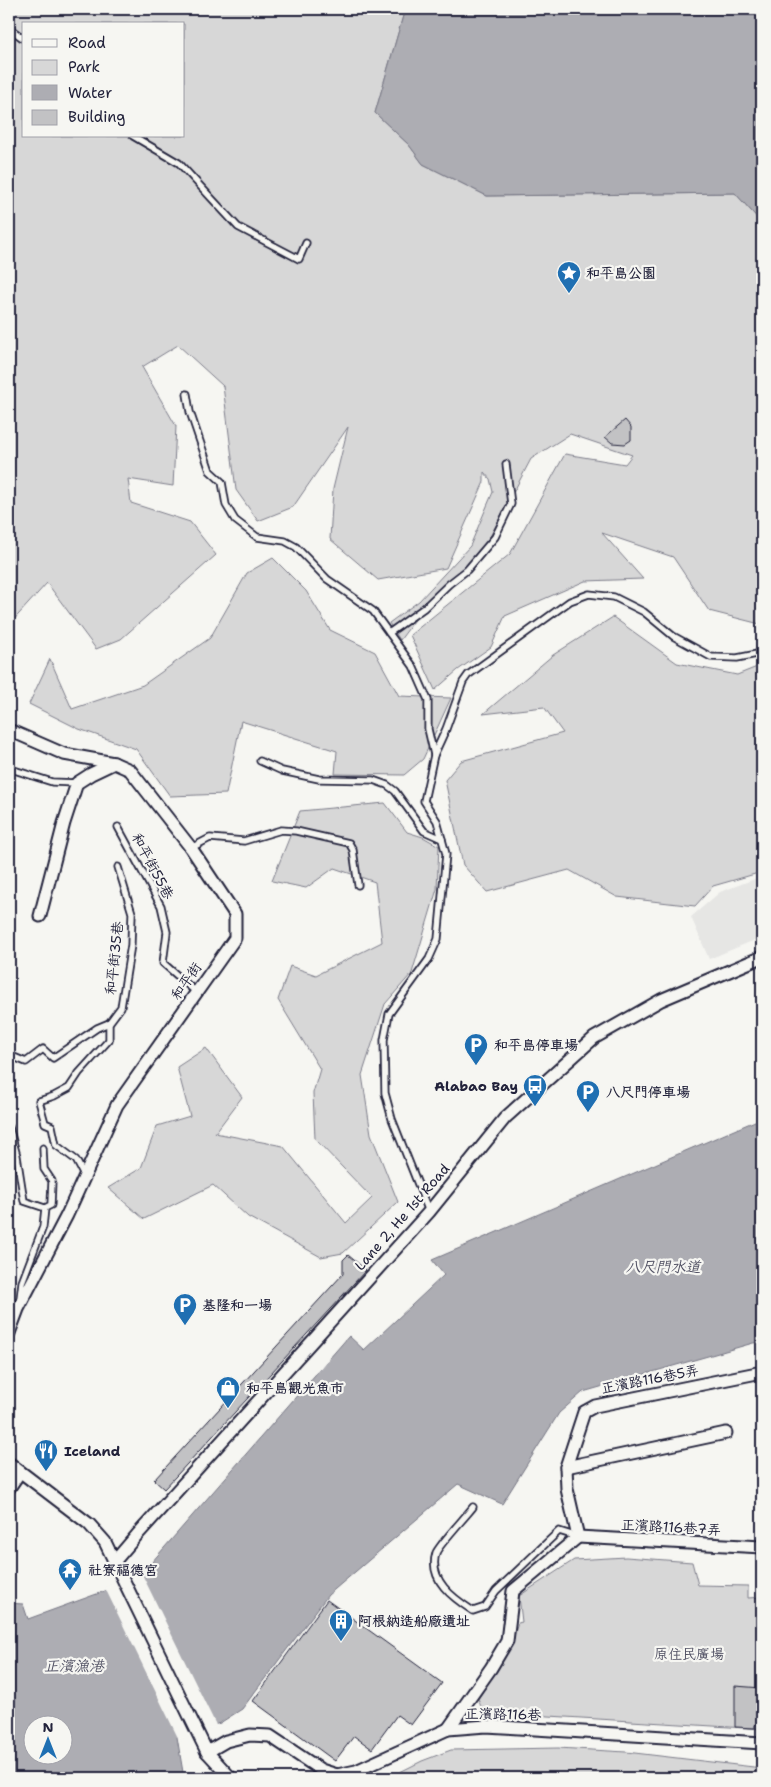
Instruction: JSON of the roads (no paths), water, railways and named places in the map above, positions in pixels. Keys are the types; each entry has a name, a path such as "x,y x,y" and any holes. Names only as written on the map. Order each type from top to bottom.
{"street":[{"name":"和平街","path":"9,730 64,754 114,763 130,770 191,848 235,914 234,938 116,1105 86,1176 18,1309 9,1333"},
{"path":"40,916 64,823 77,783 114,763"},
{"name":"Lane 2, He 1st Road","path":"116,1566 137,1535 429,1212 505,1118 594,1038 661,1000 762,957"},
{"name":"正濱路116巷5弄","path":"578,1537 567,1489 566,1467 584,1412 595,1406 762,1372"},
{"path":"566,1467 726,1433"},
{"path":"9,1463 89,1524 105,1542 207,1752 231,1778"},
{"path":"9,1488 20,1472"},
{"path":"448,1728 491,1668 507,1641 513,1591 578,1537"},
{"name":"正濱路116巷7弄","path":"578,1537 762,1547"},
{"name":"正濱路116巷","path":"207,1752 226,1741 250,1735 270,1736 321,1770 337,1775 356,1771 448,1728 486,1726 762,1743"}],"lane":[{"path":"9,28 22,38"},
{"path":"136,138 179,163 238,226 299,259 306,243"},
{"path":"187,394 190,412 210,471 222,482 226,505 235,520 257,537 285,541 296,547 327,579 373,611 412,666 428,700 428,729 434,755"},
{"path":"389,633 424,608 467,570 495,537 511,504 506,464"},
{"path":"429,1212 392,1119 385,1093 384,1040 389,1014 430,959 438,939 446,854 437,821 424,802 434,755 446,729 463,682 468,675 570,601 589,594 614,597 644,612 674,636 711,657 737,658 762,653"},
{"path":"260,761 282,771 319,778 373,780 387,785 395,791 424,832 442,839"},
{"path":"9,770 52,782 77,783"},
{"name":"和平街55巷","path":"118,827 161,906 167,932 163,963 196,992"},
{"path":"191,848 210,838 244,841 282,830 296,830 349,843 353,850 358,885"},
{"name":"和平街35巷","path":"86,1176 76,1160 56,1145 52,1126 45,1123 38,1101 54,1096 69,1088 79,1073 109,1040 110,1023 121,1007 131,946 132,913 118,867"},
{"path":"9,1055 26,1062 43,1049 53,1058 97,1028 110,1023"},
{"path":"9,1127 24,1201 45,1208 51,1205 52,1181 44,1169 42,1148"},
{"path":"18,1309 22,1282 43,1227 45,1208"},
{"path":"473,1507 436,1552 435,1573 452,1597 473,1611 485,1607 496,1591 559,1531 578,1537"}],"water":[{"path":"405,9 762,9 762,223 735,193 487,196 423,164 409,145 375,113"},
{"name":"八尺門水道","path":"762,1118 762,1342 583,1392 559,1413 502,1504 458,1484 328,1595 242,1709 220,1723 177,1737 184,1778 9,1778 9,1603 23,1604 28,1619 105,1591 144,1571 349,1336 364,1350 444,1275 432,1260"}],"place":[{"name":"和平島公園","path":"569,294"},
{"name":"和平島停車場","path":"476,1066"},
{"name":"Alabao Bay","path":"535,1107"},
{"name":"八尺門停車場","path":"588,1113"},
{"name":"基隆和一場","path":"185,1326"},
{"name":"和平島觀光魚市","path":"228,1409"},
{"name":"Iceland","path":"46,1472"},
{"name":"社寮福德宮","path":"70,1591"},
{"name":"阿根納造船廠遺址","path":"341,1642"}],"park label":[{"name":"原住民廣場","path":"689,1654"}],"water label":[{"name":"正濱漁港","path":"74,1666"}]}
